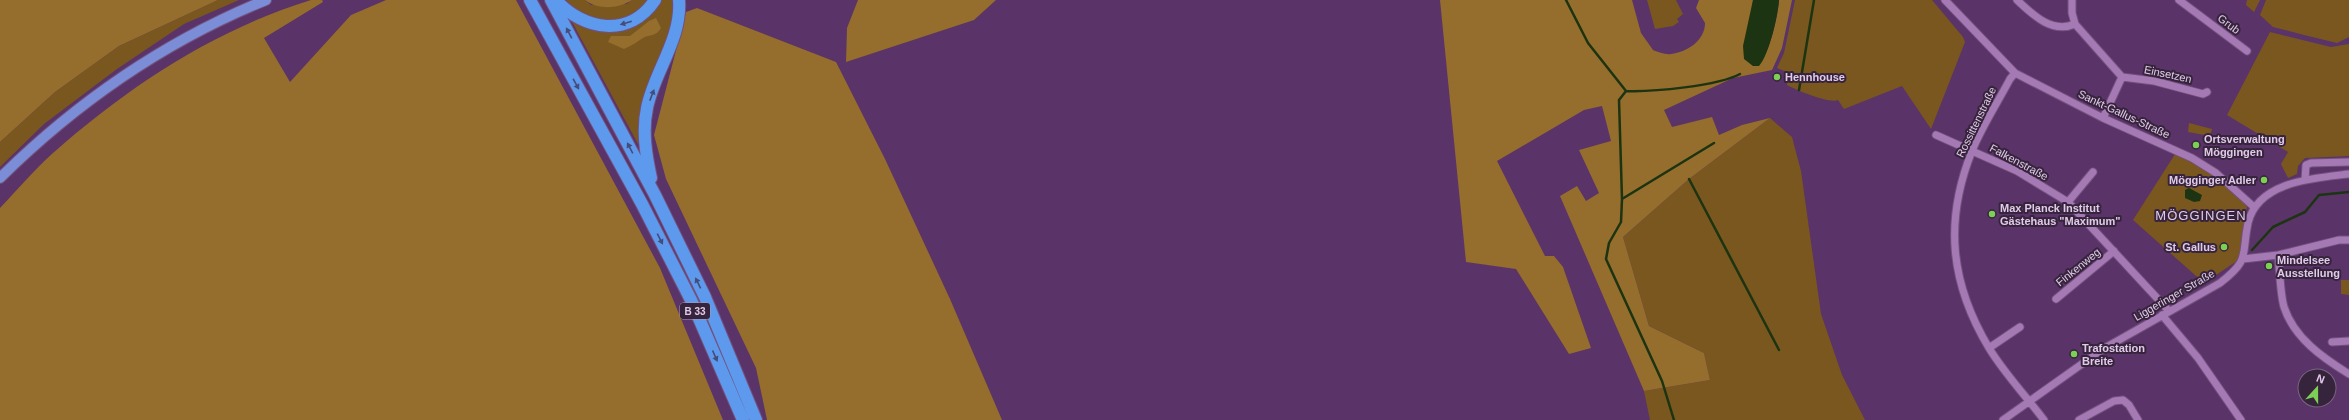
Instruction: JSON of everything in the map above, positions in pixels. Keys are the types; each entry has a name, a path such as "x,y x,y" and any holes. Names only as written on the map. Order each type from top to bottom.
{"highway":[{"name":"B 33","path":"530,0 642,204 691,300 743,420"},
{"name":"B 33","path":"556,1 590,23 602,26 615,26 628,24 639,18 655,0"},
{"path":"655,195 647,161 644,130 647,107 674,37 678,17 679,0"},
{"name":"B 33","path":"556,1 655,195 705,297 756,420"}],"main road":[{"path":"0,178 38,141 116,80 187,37 266,0"}],"street":[{"name":"Sankt-Gallus-Straße","path":"1945,0 2016,74 2103,118 2203,164 2254,207"},
{"path":"2018,0 2033,15 2052,26 2065,29 2075,24"},
{"path":"2072,0 2072,13 2075,24 2122,77 2103,118"},
{"name":"Grub","path":"2179,0 2247,51"},
{"name":"Rossittenstraße","path":"2016,74 2010,79 1972,150 1961,182 1955,219 1955,262 1965,300 1989,348 2044,420"},
{"name":"Einsetzen","path":"2122,77 2154,81 2203,94 2207,92"},
{"name":"Falkenstraße","path":"1936,135 2017,171 2068,202 2169,311"},
{"path":"2304,180 2306,166 2311,163 2349,162"},
{"path":"2068,202 2093,172"},
{"path":"2349,174 2304,180 2273,192 2254,207 2247,226 2243,259 2278,255 2339,240 2349,240"},
{"name":"Finkenweg","path":"2056,299 2114,251"},
{"path":"2278,255 2284,306 2290,320 2299,334 2314,349 2349,374"},
{"name":"Liggeringer Straße","path":"2003,420 2103,349 2220,283 2243,259"},
{"path":"2162,315 2198,358 2240,420"},
{"path":"1989,348 2020,327"},
{"path":"2332,342 2349,341"},
{"path":"2079,420 2114,401 2123,400 2138,420"}],"shaded area":[{"path":"0,0 218,0 119,46 55,92 0,142"},
{"path":"218,0 239,0 184,24 117,69 44,124 0,167 0,142 55,92 119,46"},
{"path":"311,0 322,0 323,2 264,38 290,82 351,15 386,0 516,0 660,268 723,420 0,420 0,208 32,173 53,153 82,128 142,83 207,44 240,27 275,12"},
{"path":"566,0 585,0 591,5 627,4 632,0 649,0 642,9 627,18 608,22 581,13"},
{"path":"585,0 632,0 615,7 602,7"},
{"path":"659,0 673,0 674,16 638,144 571,20 602,30"},
{"path":"858,0 996,0 974,20 846,62 847,28"},
{"path":"1440,0 1632,0 1641,33 1653,50 1669,54 1677,53 1689,48 1699,40 1702,35 1705,23 1696,8 1699,0 1753,0 1752,14 1758,66 1762,61 1769,45 1777,16 1779,0 1792,0 1782,48 1772,70 1733,78 1664,110 1672,127 1712,117 1719,135 1742,125 1770,118 1689,179 1623,237 1649,326 1704,353 1710,380 1644,391 1560,196 1577,186 1586,201 1599,193 1579,150 1611,141 1602,106 1584,110 1497,161 1545,256 1554,256 1563,267 1591,348 1569,354 1516,269 1466,262"},
{"path":"1647,0 1676,0 1683,14 1677,19 1679,22 1673,26 1655,29"},
{"path":"1753,0 1779,0 1775,25 1769,45 1763,61 1759,66 1753,66 1744,59 1743,46"},
{"path":"1795,0 1932,0 1963,37 1965,42 1931,129 1902,86 1844,109 1838,100 1834,101 1821,98 1787,85 1787,72 1777,68 1784,53"},
{"path":"2247,0 2260,0 2254,12 2246,5"},
{"path":"2266,0 2349,0 2349,37 2337,43 2273,27 2260,15"},
{"path":"697,8 836,62 885,159 950,299 1002,420 767,420 756,368 666,179 654,135 686,12"},
{"path":"656,18 661,28 655,34 643,38 624,49 608,42 611,36 630,36 649,21"},
{"path":"2270,32 2331,47 2349,44 2349,156 2305,158 2298,166 2297,174 2288,178 2281,164 2288,152 2227,115"},
{"path":"1770,118 1792,137 1801,171 1821,314 1842,375 1865,420 1650,420 1644,391 1710,380 1704,353 1649,326 1623,237 1689,179"},
{"path":"2189,123 2212,129 2210,136 2188,132"},
{"path":"2177,151 2207,167 2244,201 2247,207 2241,252 2237,261 2204,283 2133,220"},
{"path":"2189,188 2202,195 2200,201 2194,202 2185,198 2185,190"},
{"path":"2341,280 2349,280 2349,295 2341,294"}],"waterway":[{"path":"1566,0 1588,43 1626,91"},
{"path":"1799,90 1814,0"},
{"path":"1622,199 1619,100 1626,91 1668,89 1701,85 1717,82 1740,74"},
{"path":"1674,420 1662,381 1606,259 1609,243 1621,222 1622,199 1714,143"},
{"path":"1689,179 1779,350"},
{"path":"2252,250 2273,227 2305,212 2319,195 2349,192"}],"place":[{"name":"Hennhouse","path":"1777,77"},
{"name":"Ortsverwaltung Möggingen","path":"2196,145"},
{"name":"Mögginger Adler","path":"2264,180"},
{"name":"Max Planck Institut Gästehaus \"Maximum\"","path":"1992,214"},
{"name":"St. Gallus","path":"2224,247"},
{"name":"Mindelsee Ausstellung","path":"2269,266"},
{"name":"Trafostation Breite","path":"2074,354"}],"district":[{"name":"MÖGGINGEN","path":"2201,215"}]}
